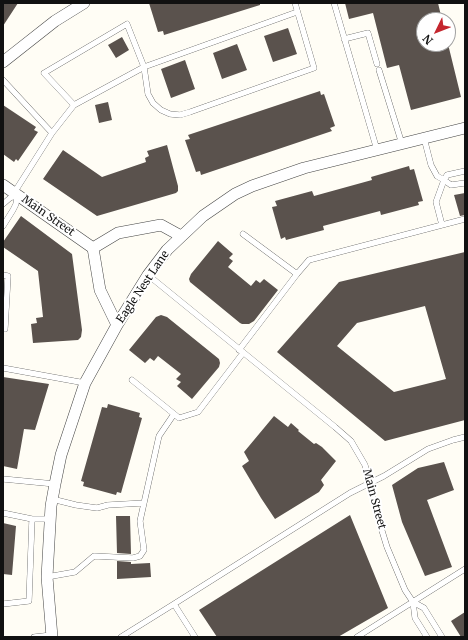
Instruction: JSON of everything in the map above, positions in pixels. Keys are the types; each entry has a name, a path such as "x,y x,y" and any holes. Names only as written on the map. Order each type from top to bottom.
{"street":[{"path":"3,62 55,21 84,3"},
{"name":"Eagle Nest Lane","path":"52,636 47,577 50,519 55,484 66,441 85,383 117,325 148,275 167,250 203,216 220,204 252,186 304,168 465,128"},
{"name":"Main Street","path":"3,185 93,248"},
{"path":"117,325 100,290 93,248 118,233 161,225 181,236"}],"lane":[{"path":"74,106 44,73 127,24 144,67 148,94 153,103 161,110 170,114 180,115 314,68 295,3"},
{"path":"334,3 377,150"},
{"path":"3,204 16,194 52,133 74,106 144,67 297,12"},
{"path":"344,39 368,33 402,144"},
{"path":"3,80 52,133"},
{"path":"424,138 434,171 437,176 451,185 465,183"},
{"path":"442,225 436,202 444,180 447,175 465,171"},
{"path":"3,226 16,204 16,194"},
{"path":"47,577 75,572 94,556 133,558 140,556 144,550 140,521 158,436 177,416 198,412 297,274 309,260 465,219"},
{"path":"243,234 297,274"},
{"path":"3,275 8,276 5,329 3,329"},
{"name":"Main Street","path":"148,275 346,436 355,447 365,465 379,521 405,590 413,602 415,618 427,637"},
{"path":"3,368 85,383"},
{"path":"132,380 177,416"},
{"path":"121,637 350,493 384,476 428,449 465,437"},
{"path":"3,478 16,481 55,484"},
{"path":"52,499 97,508 108,504 144,503"},
{"path":"3,513 32,519 50,519"},
{"path":"3,604 29,601 32,519"},
{"path":"357,637 465,569"},
{"name":"Main Street","path":"413,602 424,608 442,637"},
{"path":"174,604 195,637"},
{"path":"34,637 52,636"}],"building":[{"path":"3,3 18,3 3,26"},
{"path":"149,3 260,3 260,5 164,35 163,31 158,32"},
{"path":"345,3 438,3 440,12 416,12 416,52 450,52 461,97 411,110 399,65 387,68 373,13 349,19"},
{"path":"288,28 297,54 273,62 264,36"},
{"path":"122,37 129,50 116,58 108,45"},
{"path":"237,44 247,70 222,79 213,53"},
{"path":"185,60 195,89 171,98 161,69"},
{"path":"320,91 321,95 324,94 335,126 330,128 332,131 201,175 200,171 196,172 185,140 190,139 188,135"},
{"path":"108,102 112,120 99,123 95,105"},
{"path":"3,105 36,127 34,130 38,132 18,161 16,159 14,162 3,154"},
{"path":"167,145 178,191 176,193 97,216 43,179 63,150 102,177 146,162 145,158 149,156 147,151"},
{"path":"409,166 410,170 414,169 423,201 418,202 419,205 381,215 380,211 323,226 324,230 286,240 285,237 281,239 272,207 277,206 275,201 312,191 314,196 372,180 371,177"},
{"path":"465,193 465,215 460,216 454,195"},
{"path":"21,216 72,254 82,330 81,337 78,340 33,343 31,324 37,323 36,318 43,317 38,271 3,247 3,242"},
{"path":"218,241 233,254 229,258 233,261 228,267 251,286 256,280 260,283 264,279 278,290 254,321 249,324 240,323 190,282 189,279 191,274"},
{"path":"465,252 465,420 385,441 277,352 339,282","holes":["425,306 446,379 394,392 337,346 357,323"]},
{"path":"161,315 167,317 219,359 219,367 192,399 177,386 181,382 176,379 181,374 158,356 154,361 150,358 145,363 129,350 156,317"},
{"path":"3,377 49,384 35,430 24,429 17,469 3,466"},
{"path":"108,404 140,413 139,417 142,418 121,493 117,492 116,495 83,486 84,482 81,481 102,407 107,408"},
{"path":"274,416 288,427 291,423 314,444 316,443 322,447 336,461 321,480 324,485 319,492 275,519 242,466 249,461 244,452"},
{"path":"444,462 454,490 427,500 452,567 425,576 402,522 392,485 418,468"},
{"path":"350,515 388,608 338,637 217,637 199,610"},
{"path":"116,516 130,516 131,554 117,553"},
{"path":"3,523 16,526 12,575 3,574"},
{"path":"117,561 131,562 131,564 150,563 151,577 117,579"},
{"path":"465,612 465,637 461,637 451,621"}]}
